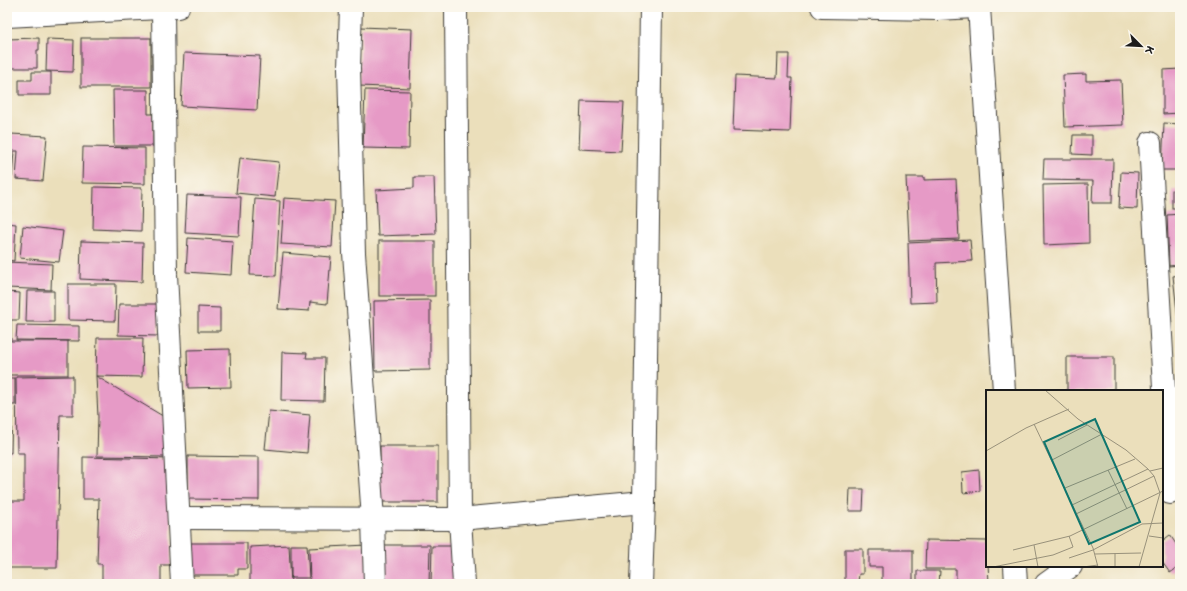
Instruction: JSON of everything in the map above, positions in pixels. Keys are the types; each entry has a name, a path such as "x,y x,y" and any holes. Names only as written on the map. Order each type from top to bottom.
{"street":[{"path":"7,16 168,7 166,274 182,584"},
{"path":"351,7 349,68 354,253 373,519 374,584"},
{"path":"456,7 460,519 464,584"},
{"path":"641,584 644,502 651,7"},
{"path":"822,7 938,9 974,7"},
{"path":"979,7 1004,390"},
{"path":"1150,143 1171,493"},
{"path":"179,518 460,519 644,502"},
{"path":"1015,567 1016,584"},
{"path":"1046,584 1070,567"}],"building":[{"path":"361,27 412,29 410,88 359,86"},
{"path":"39,38 37,68 9,68 7,39"},
{"path":"81,38 151,38 151,87 81,87"},
{"path":"47,39 74,40 73,72 46,71"},
{"path":"184,53 260,56 257,110 181,106"},
{"path":"778,54 789,54 788,78 792,78 790,132 733,130 735,76 777,78"},
{"path":"1180,69 1180,113 1163,114 1163,70"},
{"path":"32,72 51,72 51,95 19,95 19,80 32,80"},
{"path":"1086,74 1086,81 1121,80 1123,125 1065,127 1063,75"},
{"path":"113,90 148,90 148,114 153,114 153,146 114,146"},
{"path":"365,90 410,91 409,149 363,148"},
{"path":"581,101 624,102 621,151 579,149"},
{"path":"1164,123 1180,124 1180,170 1162,170"},
{"path":"11,134 47,136 43,181 16,179 18,151 14,151 12,177 7,176 7,151 10,151"},
{"path":"1073,135 1092,135 1092,155 1072,154"},
{"path":"83,147 145,148 145,184 82,183"},
{"path":"240,158 279,162 275,197 236,193"},
{"path":"1044,159 1113,159 1112,203 1092,203 1093,181 1043,180"},
{"path":"1121,172 1138,173 1137,209 1119,208"},
{"path":"414,177 434,177 436,234 378,236 376,190 414,188"},
{"path":"906,177 924,177 924,180 956,179 959,239 909,241"},
{"path":"1088,184 1089,243 1044,245 1043,185"},
{"path":"94,187 142,188 141,231 93,229"},
{"path":"1172,190 1180,190 1180,208 1172,208"},
{"path":"187,195 241,197 239,236 185,233"},
{"path":"284,198 335,201 332,247 281,244"},
{"path":"255,199 280,201 276,276 250,275"},
{"path":"1180,214 1180,265 1169,266 1167,215"},
{"path":"7,223 16,224 14,261 7,260"},
{"path":"23,226 63,231 59,262 20,258"},
{"path":"188,238 233,241 231,275 186,272"},
{"path":"970,240 972,261 936,263 937,302 910,303 908,243"},
{"path":"81,241 143,243 142,282 80,279"},
{"path":"379,241 435,241 435,296 379,296"},
{"path":"283,253 331,257 327,304 310,302 309,311 278,309"},
{"path":"7,262 52,264 51,290 7,288"},
{"path":"1180,275 1180,320 1178,320 1173,276"},
{"path":"68,284 116,284 115,321 68,320"},
{"path":"27,291 54,291 54,322 26,322"},
{"path":"7,292 20,293 19,320 11,320 11,341 68,341 68,375 7,375"},
{"path":"430,300 430,370 375,371 374,301"},
{"path":"119,304 159,304 158,336 118,335"},
{"path":"198,307 220,308 220,331 198,331"},
{"path":"17,325 79,326 79,341 16,340"},
{"path":"97,338 143,338 142,377 96,376"},
{"path":"230,349 231,387 188,388 187,350"},
{"path":"282,352 307,353 306,358 325,358 324,401 281,400"},
{"path":"1067,357 1114,357 1114,390 1067,390"},
{"path":"73,376 73,415 60,415 57,568 7,568 7,501 24,501 24,453 17,453 16,377"},
{"path":"96,376 166,418 165,457 97,456 98,417"},
{"path":"7,378 15,378 15,405 7,405"},
{"path":"7,410 12,410 11,453 7,453"},
{"path":"269,411 310,415 307,453 265,449"},
{"path":"380,446 438,446 438,502 380,502"},
{"path":"188,456 259,457 259,500 188,499"},
{"path":"83,457 172,459 171,565 161,565 161,584 102,584 102,564 97,564 99,499 83,499"},
{"path":"979,470 980,491 963,493 962,472"},
{"path":"850,489 864,489 863,511 849,511"},
{"path":"1170,535 1180,550 1180,566 1170,573 1163,563 1163,540"},
{"path":"926,540 986,541 986,567 988,567 989,584 956,584 956,569 925,569"},
{"path":"185,543 247,543 247,569 238,569 238,575 185,575"},
{"path":"289,545 291,584 250,584 250,547"},
{"path":"291,545 307,545 309,578 291,578"},
{"path":"367,545 368,584 310,584 309,548"},
{"path":"379,545 430,545 429,584 379,584"},
{"path":"432,546 456,546 456,584 431,584"},
{"path":"845,549 863,549 863,574 859,574 858,582 845,582"},
{"path":"869,550 913,550 913,584 882,584 882,567 869,567"},
{"path":"917,571 940,571 939,584 917,584"}]}
